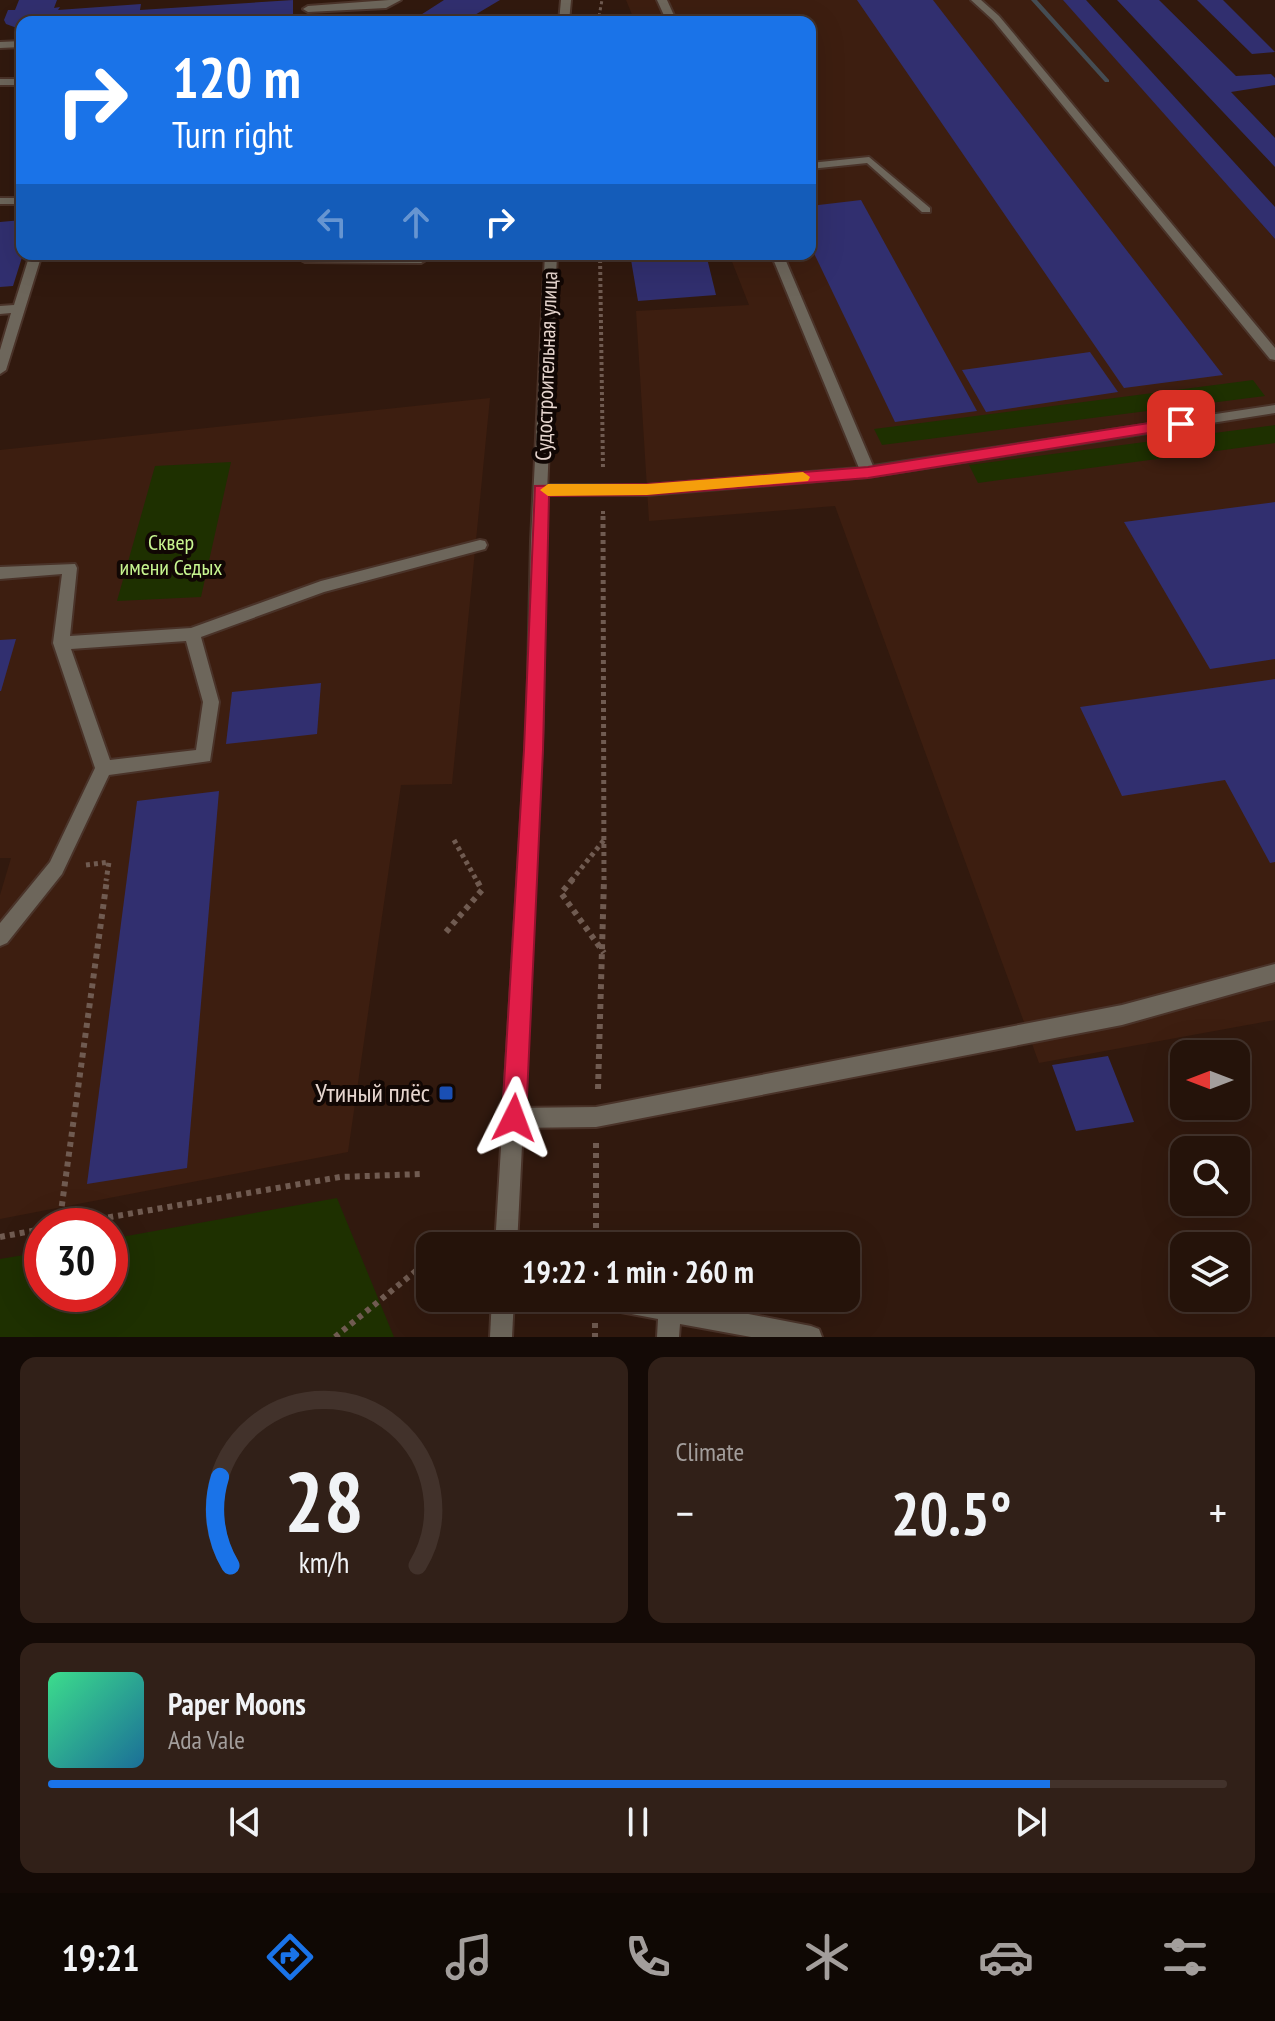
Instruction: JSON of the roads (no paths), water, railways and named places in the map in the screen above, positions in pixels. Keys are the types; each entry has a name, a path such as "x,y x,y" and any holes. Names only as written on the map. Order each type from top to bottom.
{"street":[{"path":"309,4 386,5 396,0"},
{"path":"976,0 996,18 1275,356"},
{"path":"816,165 869,160 926,210"},
{"path":"0,370 34,260"},
{"name":"Судостроительная улица","path":"507,1232 534,737 551,260"},
{"path":"780,260 868,472"},
{"path":"0,310 20,309"},
{"path":"541,490 647,490 868,472 1275,409"},
{"path":"61,643 192,634 321,587 480,545"},
{"path":"0,573 70,568 61,643 104,768 56,868 0,937"},
{"path":"104,768 204,756 211,702 192,634"},
{"path":"514,1118 596,1117 1122,1015 1275,973"},
{"path":"501,1337 502,1312"},
{"path":"668,1337 670,1312"},
{"path":"680,1312 811,1337"}],"waterway":[{"path":"1034,0 1107,81"}],"place":[{"name":"Утиный плёс","path":"446,1093"}],"park label":[{"name":"Сквер имени Седых","path":"171,554"}]}
